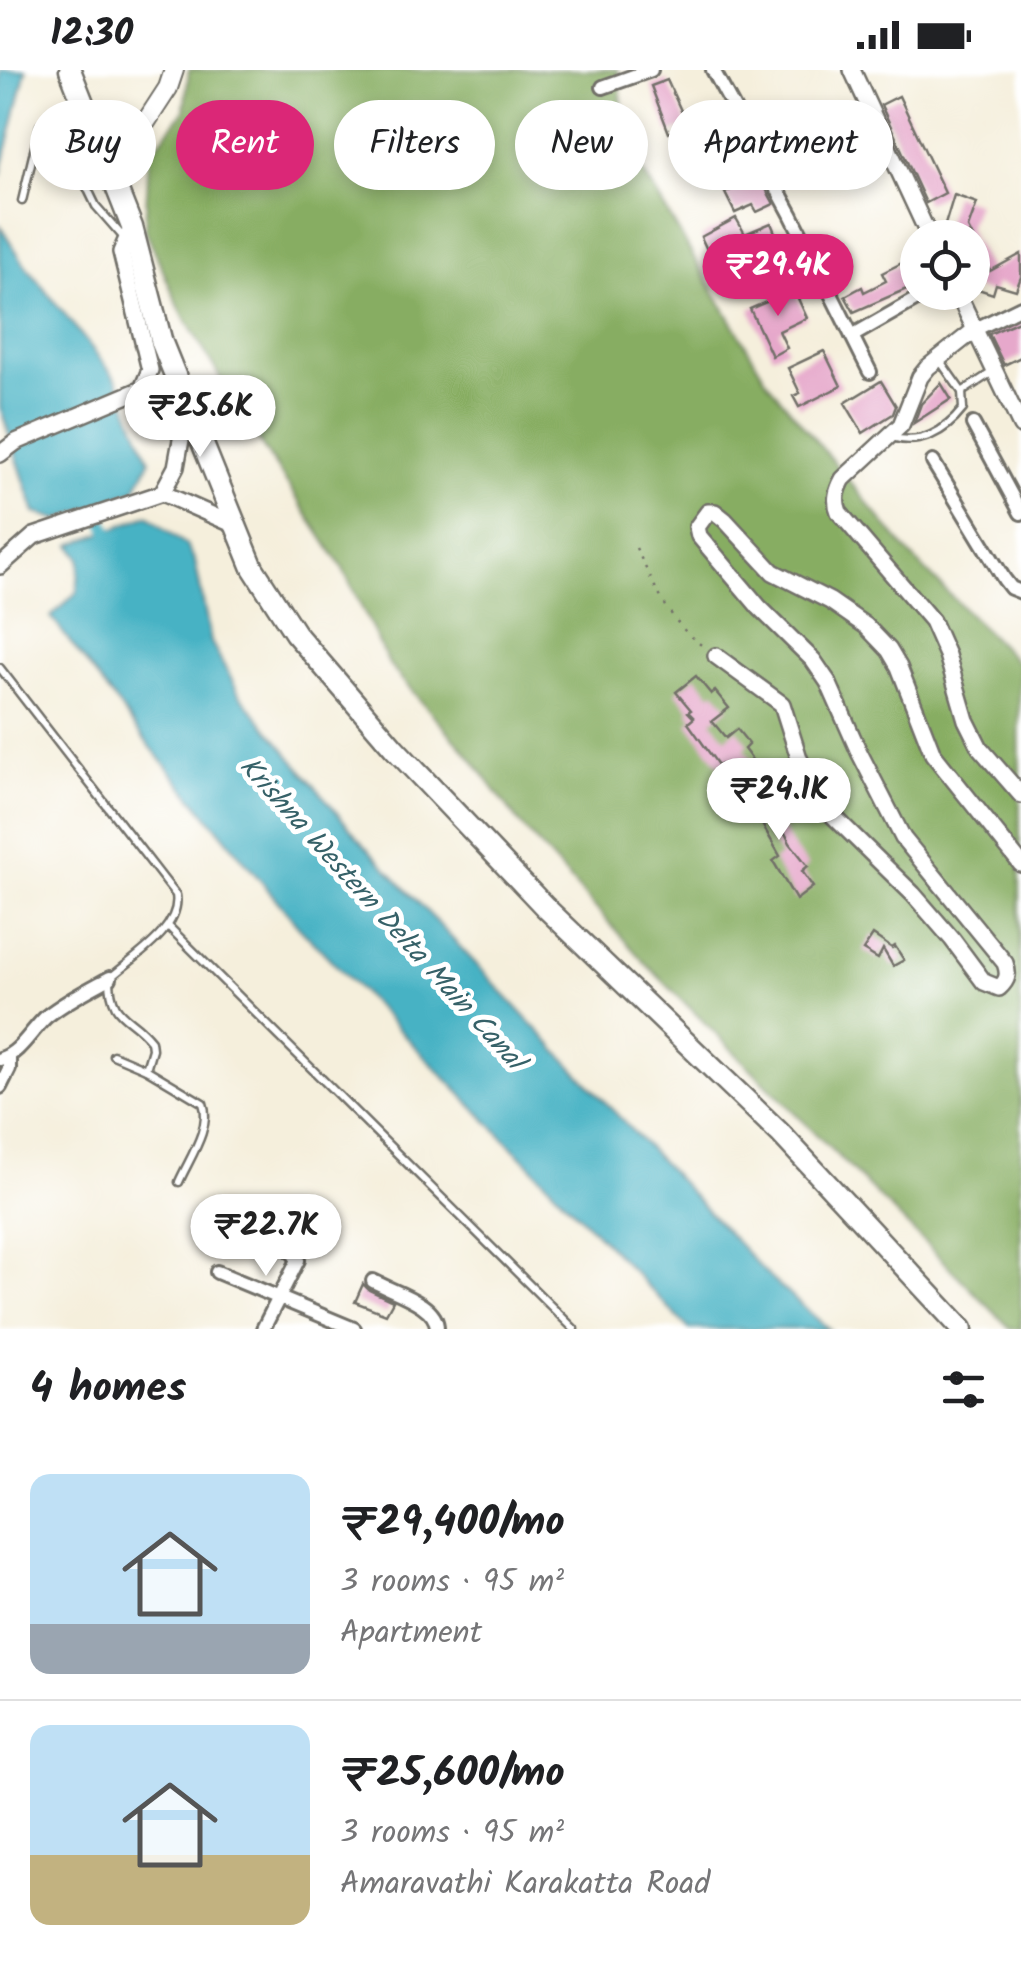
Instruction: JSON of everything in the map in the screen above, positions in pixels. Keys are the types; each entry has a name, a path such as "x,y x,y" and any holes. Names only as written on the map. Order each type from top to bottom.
{"main road":[{"path":"70,70 82,100"},
{"path":"156,106 174,70"},
{"path":"116,190 162,343 253,568 295,634 394,748 545,908 780,1134 962,1329"}],"street":[{"path":"602,87 651,70"},
{"path":"713,70 870,372"},
{"path":"852,70 922,220"},
{"path":"0,454 16,442 142,389 150,370 121,252 128,233"},
{"path":"1021,307 976,329 920,377 908,411 890,437 843,479 837,489 836,504 932,621 966,720 980,748 1021,795"},
{"path":"852,336 900,309"},
{"path":"967,310 1021,426"},
{"path":"3,563 34,536 158,495 176,467 188,406"},
{"path":"973,424 1021,514"},
{"path":"934,462 1004,579 1021,592"},
{"path":"158,495 237,526"},
{"path":"716,656 782,704 808,780 830,816 913,894 984,982 999,988 1006,982 1009,973 1005,963 903,838 858,752 828,682 806,652 758,608 699,536 698,527 708,512 725,520 773,572 830,600 866,626 888,650 899,666 933,754 1021,864"},
{"path":"0,1087 9,1068 5,1058 44,1019 110,978"},
{"path":"251,1236 290,1249 298,1256 264,1329"},
{"path":"217,1272 354,1329"},
{"path":"373,1282 431,1311 436,1316 437,1329"}],"lane":[{"path":"22,201 40,126 48,117 53,118 96,206 128,233"},
{"path":"890,437 914,442 935,434 963,408 962,392 938,358"},
{"path":"962,392 995,370"},
{"path":"0,668 178,902 168,926 110,978 112,1003 117,1012 151,1041 146,1069"},
{"path":"168,926 574,1329"},
{"path":"114,1055 204,1102 207,1112 203,1129 179,1182"}],"path":[{"path":"636,548 665,608 688,637 716,656"}],"green space":[{"path":"189,70 618,70 622,100 515,100 515,190 648,190 648,180 769,384 913,558 1019,664 1021,1329 1011,1329 646,964 520,824 468,754 390,666 342,567 251,429 181,312 145,229 147,190 156,190 156,146 176,121 176,190 314,190 314,100 185,100"}],"water":[{"path":"0,70 26,70 0,177"},
{"path":"0,226 24,263 117,380 150,461 135,490 59,520 35,513 0,407"},
{"path":"148,515 186,545 195,561 211,642 240,695 358,838 772,1280 829,1329 689,1329 298,926 140,734 51,617 77,592 80,559 71,545"}],"building":[{"path":"667,80 676,100 668,100 668,130 651,86"},
{"path":"899,96 945,193 926,203 893,131 891,100"},
{"path":"766,190 774,204 757,212 753,205 735,213 725,193"},
{"path":"954,195 977,203 971,220 946,220"},
{"path":"736,218 745,234 771,223 776,235 725,256 728,261 715,267 701,237"},
{"path":"1021,254 1021,277 1016,290 996,284 993,294 990,271"},
{"path":"900,264 900,292 854,312 845,296 886,281 882,273"},
{"path":"794,290 807,318 779,331 787,348 772,356 750,309"},
{"path":"1021,320 1021,357 1004,365 989,334"},
{"path":"824,351 841,386 799,407 793,396 800,393 788,368"},
{"path":"881,381 896,406 893,414 863,433 845,403"},
{"path":"941,383 951,399 914,423 921,404"},
{"path":"696,676 729,708 712,721 726,738 737,729 749,744 744,749 758,768 738,783 724,764 718,765 688,723 694,718 688,712 691,710 676,692"},
{"path":"743,780 758,799 766,795 790,843 808,866 802,871 813,887 796,900 773,861 780,856 745,794 739,799 733,792"},
{"path":"873,935 892,948 895,946 904,960 893,966 883,949 878,959 863,950"},
{"path":"363,1284 393,1301 386,1314 355,1302"}],"waterway":[{"name":"Krishna Western Delta Main Canal","path":"96,505 115,546"}]}
